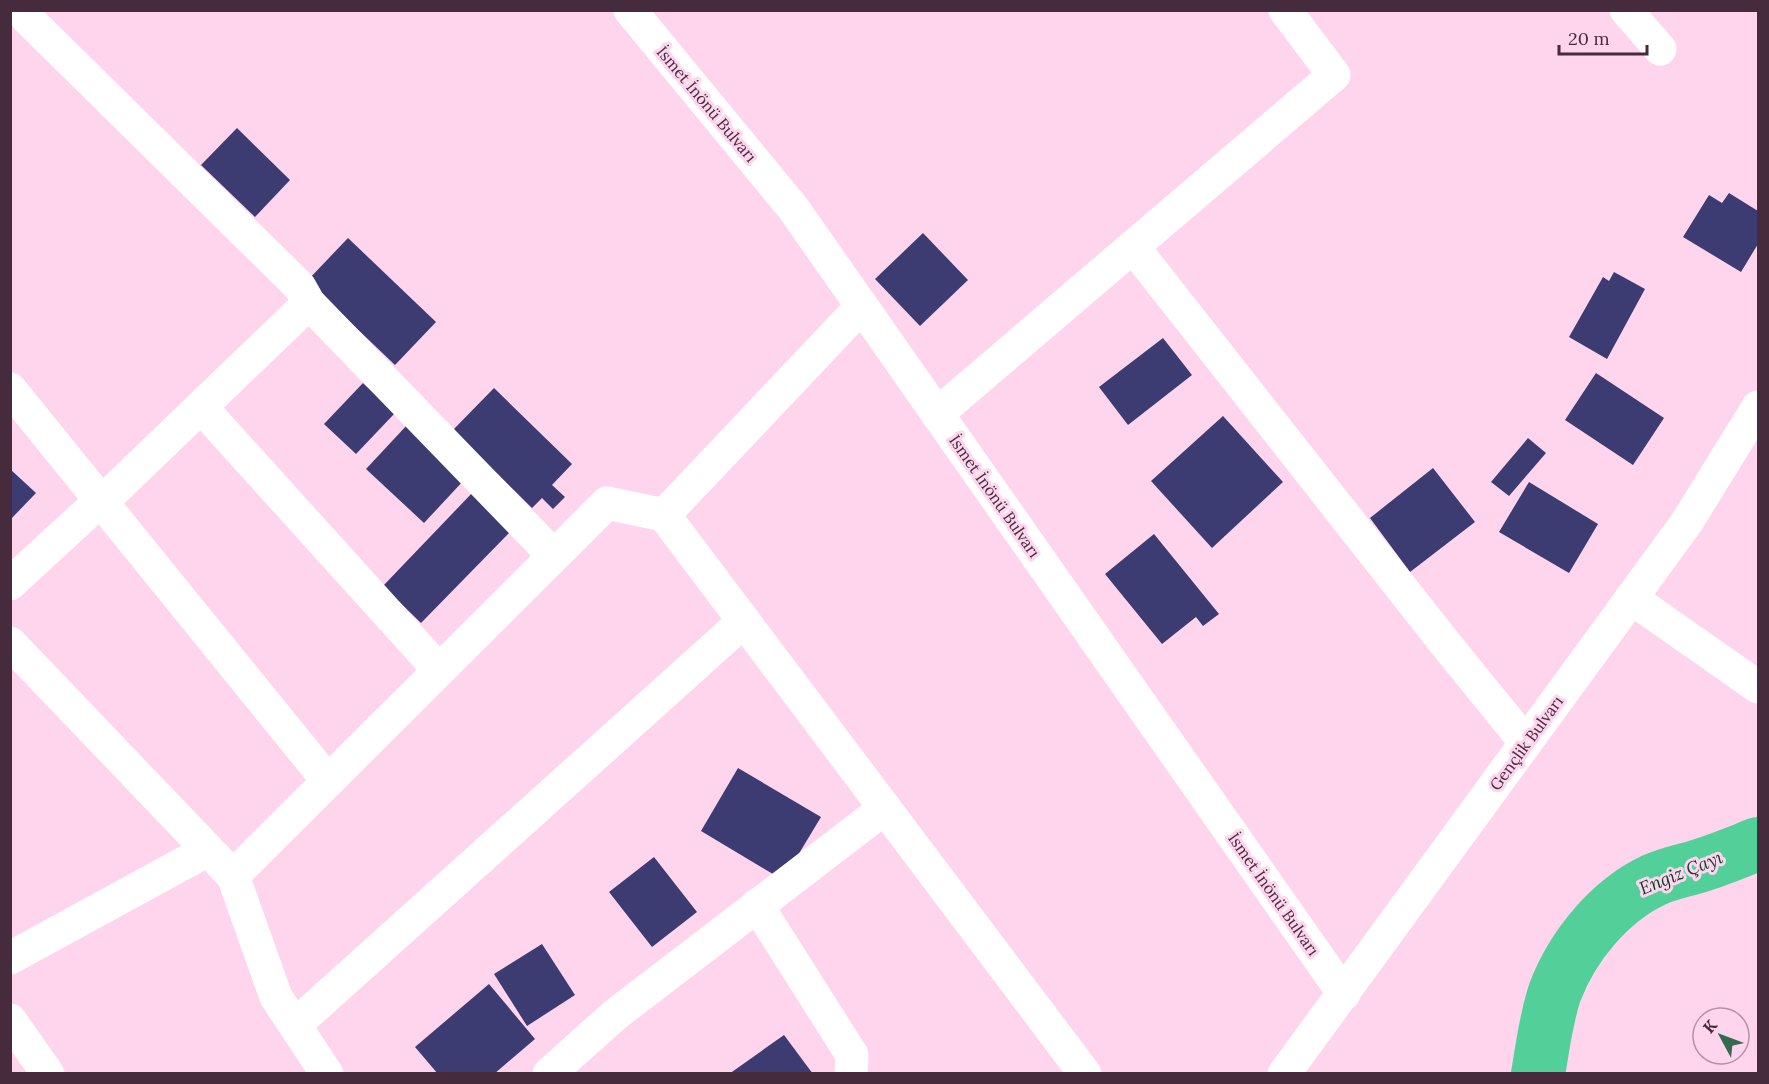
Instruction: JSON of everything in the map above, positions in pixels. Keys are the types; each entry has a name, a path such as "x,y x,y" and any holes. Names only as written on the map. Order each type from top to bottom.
{"street":[{"name":"İsmet İnönü Bulvarı","path":"630,10 793,208 1344,994"},
{"path":"937,414 1334,75 1285,10"},
{"path":"1626,10 1660,49"},
{"path":"23,24 300,287 309,303 554,556"},
{"path":"1134,248 1444,642 1526,742"},
{"path":"10,584 101,500 102,502 309,303"},
{"path":"664,514 861,307"},
{"path":"10,389 328,781"},
{"path":"201,407 440,670"},
{"name":"Gençlik Bulvarı","path":"1284,1074 1687,522 1758,407"},
{"path":"233,876 607,503 664,514 1085,1074"},
{"path":"1632,598 1758,687"},
{"path":"295,1025 744,621"},
{"path":"10,643 233,876 276,997 327,1074"},
{"path":"549,1074 616,1014 885,808"},
{"path":"10,958 207,850"},
{"path":"757,905 852,1055 851,1074"},
{"path":"10,1020 48,1074"}],"building":[{"path":"237,128 290,180 255,217 201,165"},
{"path":"1729,193 1758,211 1758,244 1741,272 1683,237 1709,195 1722,203"},
{"path":"923,233 968,280 920,326 875,279"},
{"path":"348,238 436,322 395,365 307,281"},
{"path":"1614,272 1645,289 1607,359 1569,337 1603,277 1609,281"},
{"path":"1163,338 1192,375 1128,425 1099,387"},
{"path":"1596,373 1664,418 1633,465 1565,420"},
{"path":"363,383 395,413 356,454 324,424"},
{"path":"494,388 572,464 552,485 565,497 553,509 542,498 532,508 453,430"},
{"path":"1223,416 1283,482 1212,548 1151,481"},
{"path":"408,424 465,479 424,523 366,469"},
{"path":"1528,438 1546,453 1509,496 1491,482"},
{"path":"1433,468 1475,522 1410,572 1370,518"},
{"path":"10,469 36,493 10,520"},
{"path":"1529,482 1598,524 1569,573 1499,532"},
{"path":"474,491 513,529 421,623 383,586"},
{"path":"1154,534 1219,614 1203,626 1196,617 1162,644 1105,574"},
{"path":"738,768 821,817 783,880 701,831"},
{"path":"654,857 697,912 652,947 609,892"},
{"path":"542,944 575,995 527,1026 494,974"},
{"path":"489,984 535,1039 494,1074 438,1074 415,1047"},
{"path":"784,1035 813,1074 729,1074"}],"waterway":[{"name":"Engiz Çayı","path":"1538,1074 1547,1022 1562,975 1582,942 1607,913 1622,900 1654,880 1709,863 1758,844"}]}
